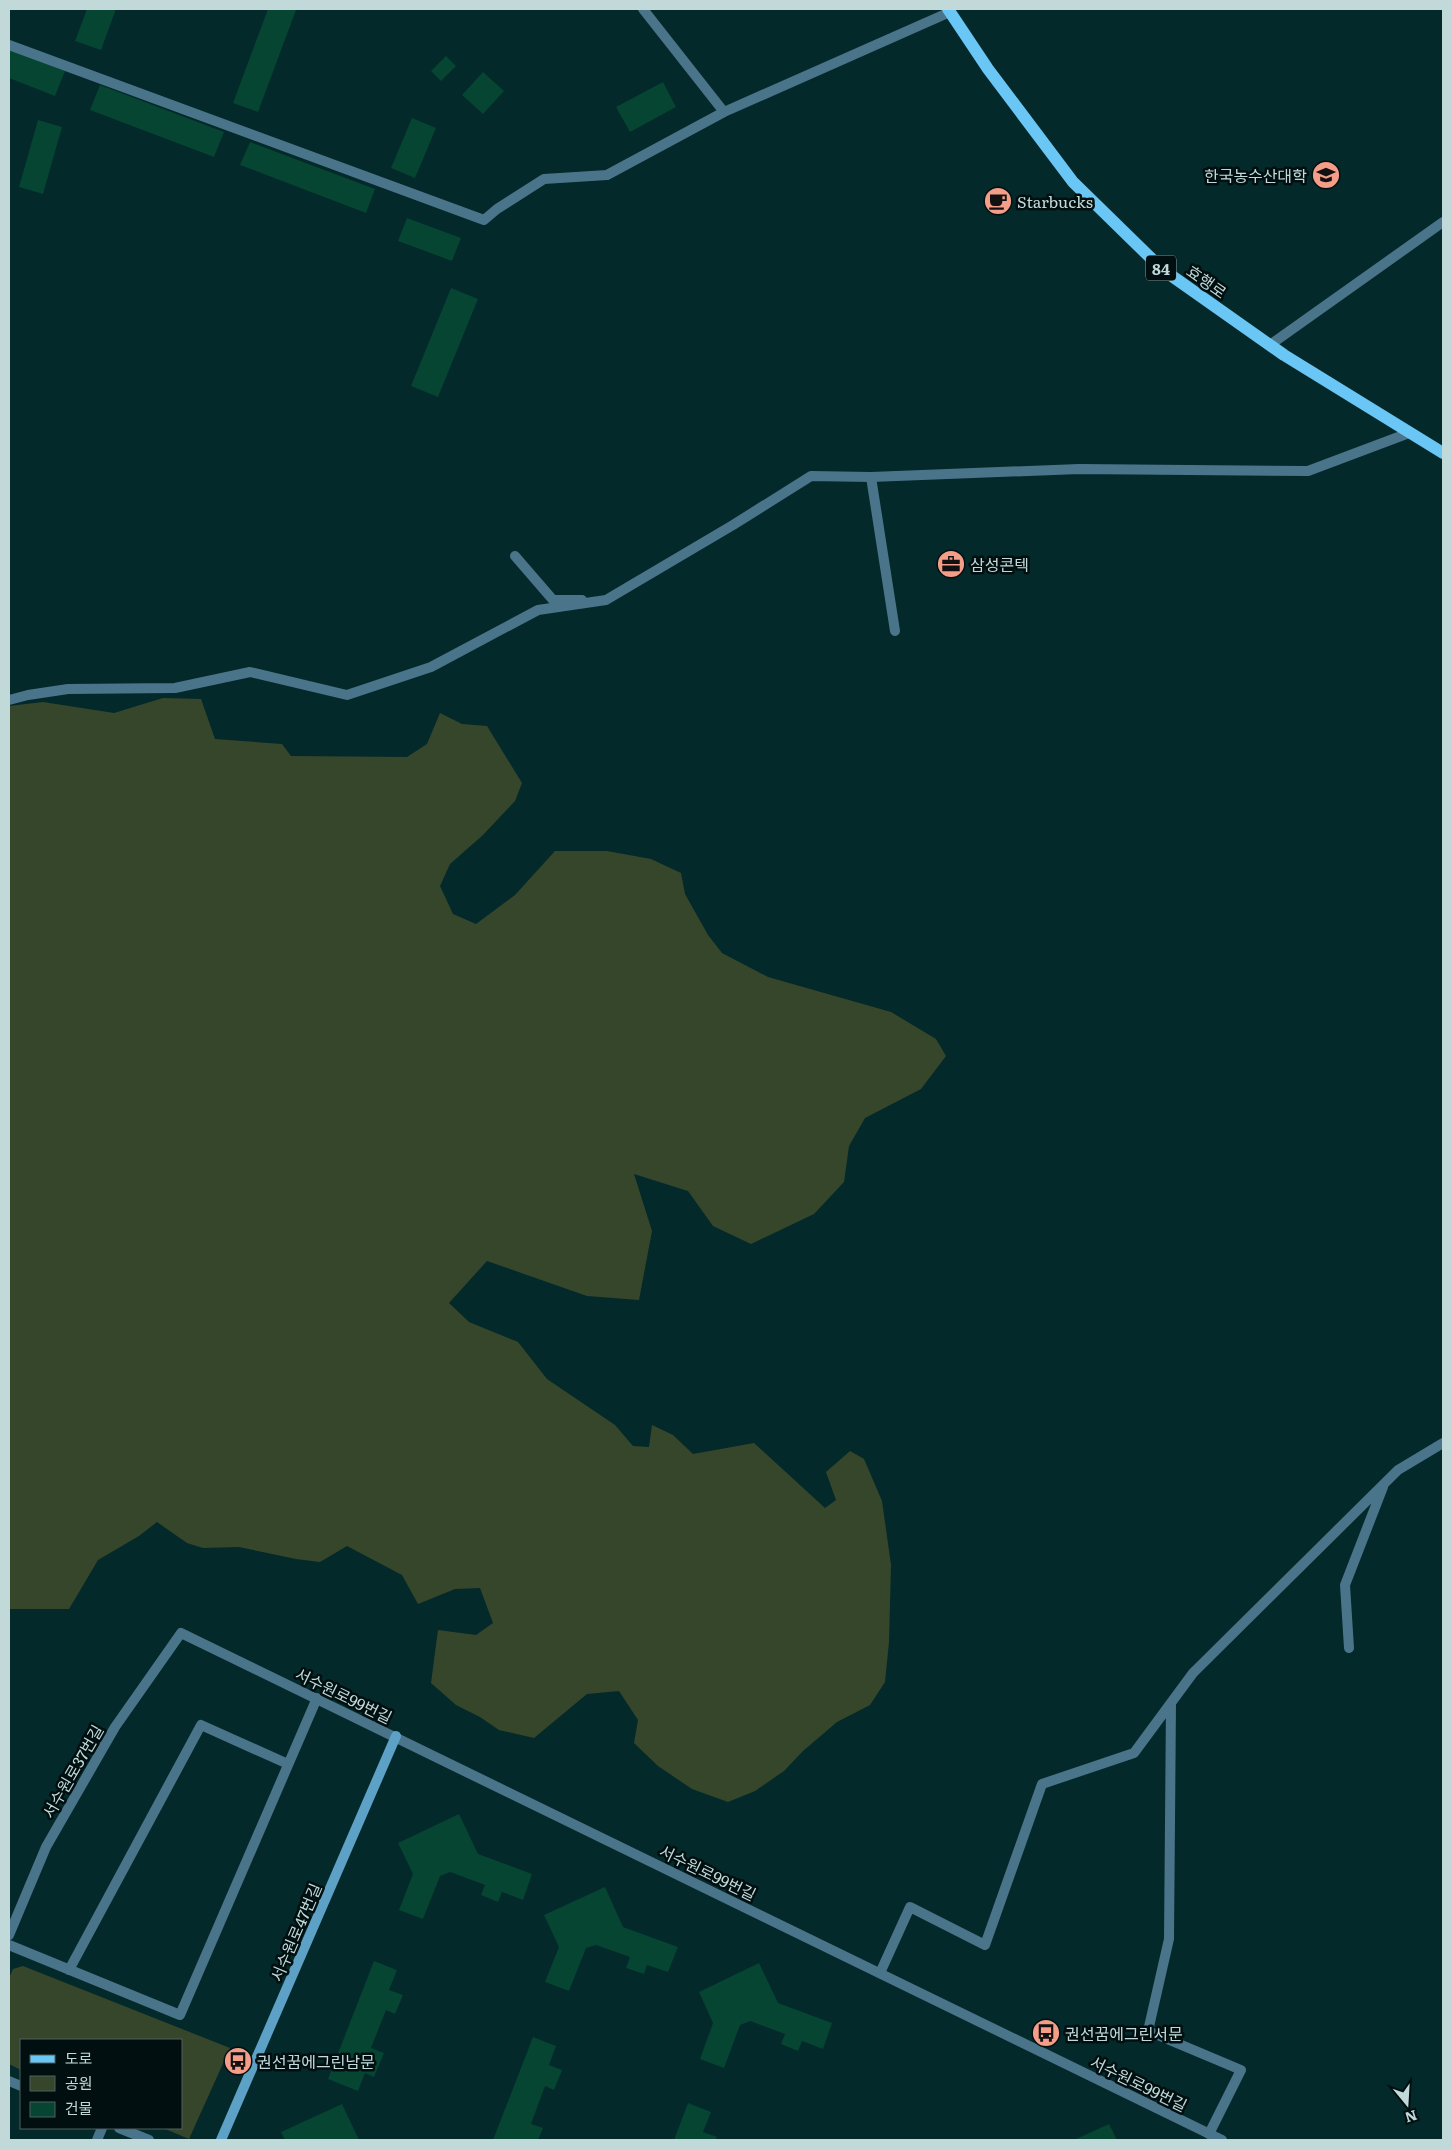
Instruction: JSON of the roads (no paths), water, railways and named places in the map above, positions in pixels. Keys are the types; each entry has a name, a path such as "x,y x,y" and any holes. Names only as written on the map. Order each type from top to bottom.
{"main road":[{"name":"효행로","path":"949,10 988,69 1073,182 1162,269 1270,346 1409,434 1443,453"}],"street":[{"path":"642,9 724,112"},
{"path":"9,45 484,220 497,209 544,179 607,175 724,112 949,10"},
{"path":"1270,346 1443,222"},
{"path":"9,700 68,689 175,688 250,672 347,695 430,668 538,610 606,600 733,526 811,476 872,477 1079,469 1308,472 1409,434"},
{"path":"872,477 895,631"},
{"path":"515,556 553,600 606,600"},
{"path":"880,1973 910,1907 985,1945 1042,1784 1134,1753 1193,1673 1398,1470 1443,1443"},
{"path":"1349,1648 1345,1585 1385,1483"},
{"name":"서수원로99번길","path":"182,1632 1222,2140"},
{"name":"서수원로37번길","path":"9,1935 46,1847 115,1727 182,1632"},
{"path":"9,1945 180,2015 317,1698"},
{"path":"1171,1703 1169,1939 1148,2032 1242,2070 1209,2134"},
{"path":"69,1970 201,1725 288,1764"},
{"name":"서수원로47번길","path":"221,2140 396,1736"},
{"path":"122,2129 149,2140"}],"place":[{"name":"한국농수산대학","path":"1326,175"},
{"name":"Starbucks","path":"998,201"},
{"name":"삼성콘텍","path":"951,564"},
{"name":"권선꿈에그린서문","path":"1046,2033"},
{"name":"권선꿈에그린남문","path":"238,2061"}]}
